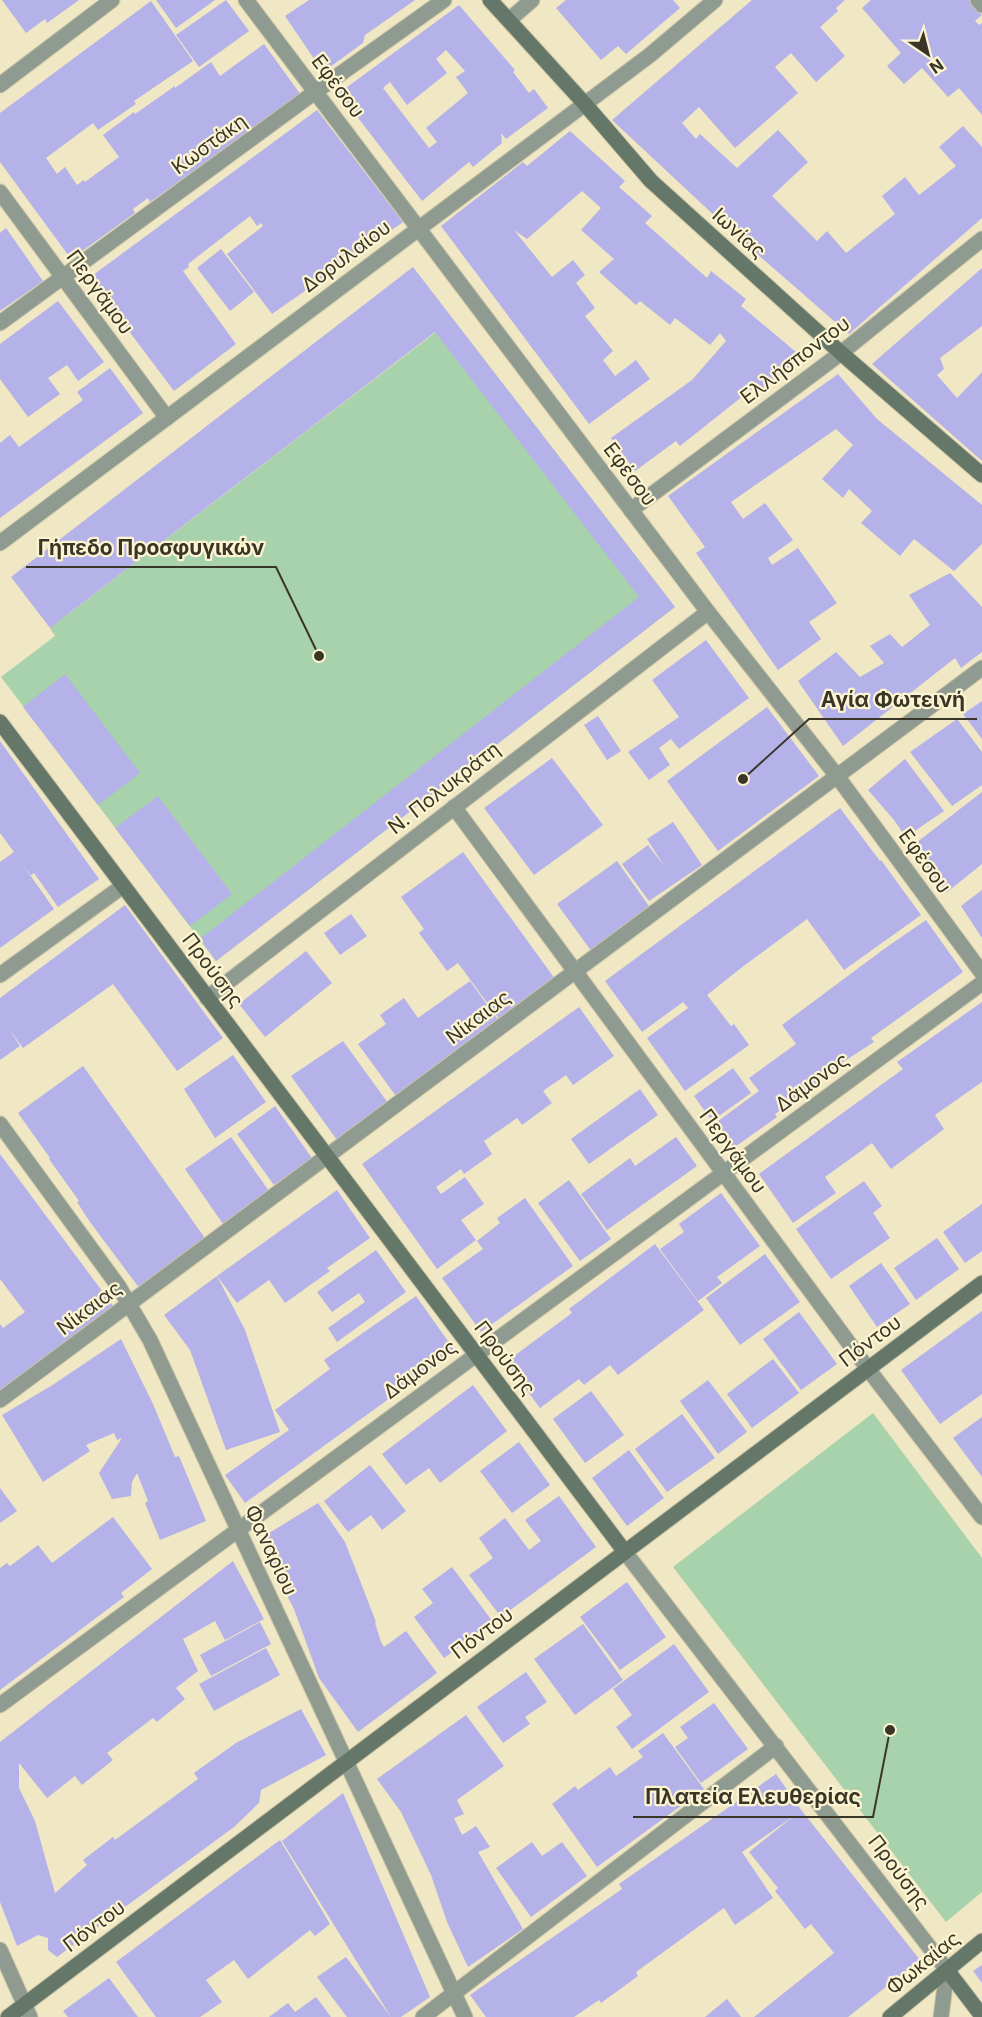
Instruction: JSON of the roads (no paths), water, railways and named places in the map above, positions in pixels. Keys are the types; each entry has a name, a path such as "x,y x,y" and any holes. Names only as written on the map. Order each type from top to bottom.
{"street":[{"path":"0,85 112,0"},
{"name":"Εφέσου","path":"246,0 708,612 837,776 982,973"},
{"name":"Κωστάκη","path":"0,323 444,0"},
{"name":"Ιωνίας","path":"490,0 651,181 841,353 982,475"},
{"path":"509,20 532,0"},
{"name":"Δορυλαίου","path":"0,543 650,55 715,0"},
{"path":"978,0 982,5"},
{"name":"Περγάμου","path":"0,192 166,418"},
{"name":"Ελλήσποντου","path":"631,510 841,353 982,238"},
{"name":"Ν. Πολυκράτη","path":"207,998 708,612"},
{"name":"Νίκαιας","path":"0,1400 982,668"},
{"name":"Προύσης","path":"0,722 625,1552 982,2016"},
{"name":"Περγάμου","path":"454,807 868,1369 982,1517"},
{"path":"0,975 123,886"},
{"name":"Δάμονος","path":"0,1705 982,983"},
{"name":"Φαναρίου","path":"0,1124 112,1277 130,1304 154,1349 348,1761 465,2017"},
{"name":"Πόντου","path":"8,2017 27,2011 348,1761 982,1283"},
{"path":"423,2017 776,1746"},
{"name":"Φωκαίας","path":"890,2017 982,1941"},
{"path":"0,1950 27,2011"},
{"path":"941,2017 947,1970"}],"place":[{"name":"Γήπεδο Προσφυγικών","path":"319,656"},
{"name":"Αγία Φωτεινή","path":"743,779"},
{"name":"Πλατεία Ελευθερίας","path":"890,1730"}]}
